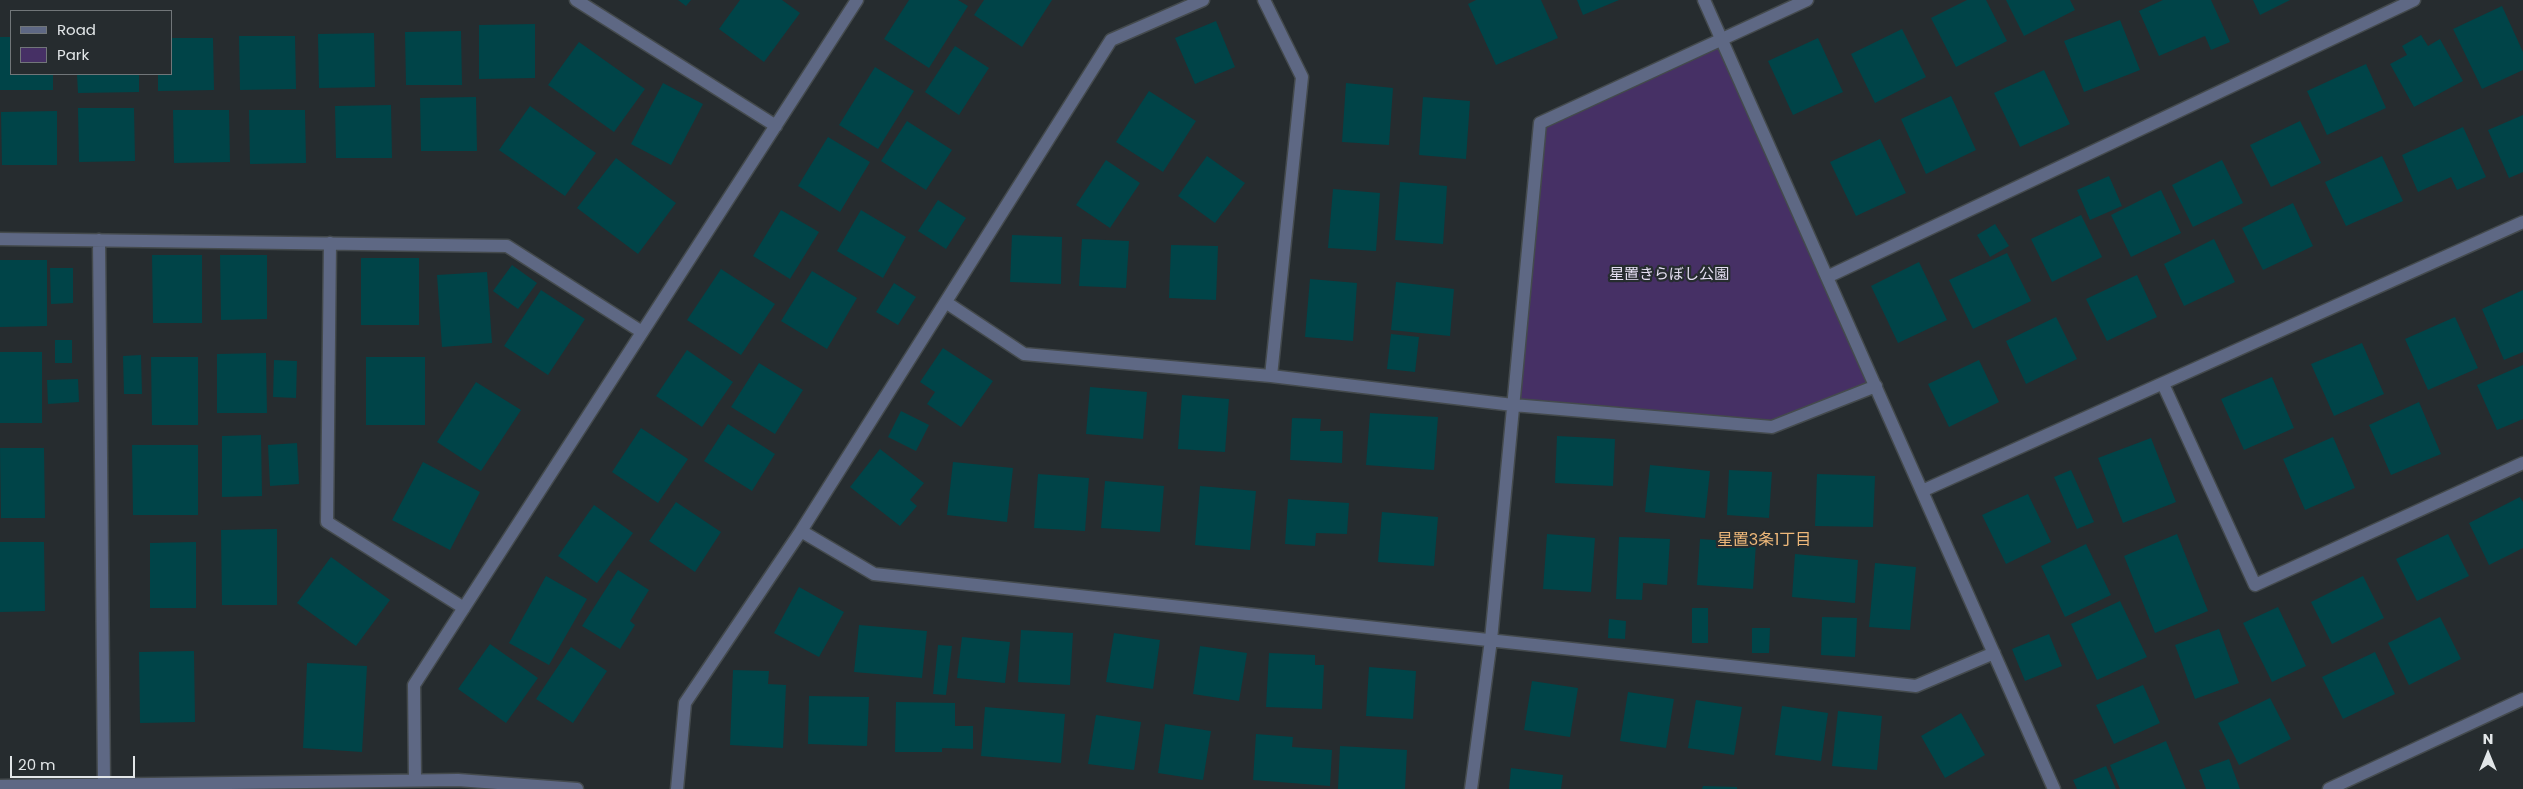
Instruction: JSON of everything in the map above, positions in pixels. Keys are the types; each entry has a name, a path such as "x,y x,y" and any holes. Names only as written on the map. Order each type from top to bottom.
{"street":[{"path":"576,0 776,126"},
{"path":"415,780 414,685 858,0"},
{"path":"677,789 685,703 801,531 947,303 1111,40 1203,0"},
{"path":"1264,0 1302,77 1271,376"},
{"path":"1704,0 2054,789"},
{"path":"1471,789 1491,640 1540,123 1807,0"},
{"path":"1827,277 2414,0"},
{"path":"1922,491 2523,222"},
{"path":"0,239 507,246 642,332"},
{"path":"99,240 104,784"},
{"path":"330,243 327,522 464,608"},
{"path":"947,303 1024,354 1271,376 1513,405 1772,427 1876,386"},
{"path":"2162,384 2255,585 2523,462"},
{"path":"801,531 874,574 1916,686 1994,653"},
{"path":"2329,789 2523,699"},
{"path":"0,786 458,780 577,789"}],"green space":[{"name":"星置きらぼし公園","path":"1722,39 1876,386 1772,427 1513,405 1540,123"}],"building":[{"path":"678,0 691,0 686,6"},
{"path":"740,0 782,0 800,13 764,62 719,29"},
{"path":"909,0 958,0 968,6 929,68 884,39"},
{"path":"984,0 1052,0 1022,47 974,15"},
{"path":"1476,0 1541,0 1558,38 1496,65 1468,4"},
{"path":"1577,0 1619,0 1583,15"},
{"path":"1967,0 1986,0 2007,41 1956,67 1931,18"},
{"path":"2006,0 2070,0 2075,10 2024,36"},
{"path":"2163,0 2211,0 2230,42 2211,50 2205,36 2159,56 2139,11"},
{"path":"2253,0 2290,0 2260,15"},
{"path":"2502,6 2523,52 2523,70 2482,89 2453,29"},
{"path":"2120,20 2140,70 2084,92 2064,41"},
{"path":"1216,21 1235,67 1195,84 1175,38"},
{"path":"535,24 535,78 479,79 479,25"},
{"path":"1902,29 1926,77 1875,103 1851,54"},
{"path":"461,31 462,85 406,85 405,32"},
{"path":"374,33 375,87 319,88 318,34"},
{"path":"2421,35 2428,46 2440,39 2463,81 2414,107 2390,64 2407,55 2402,46"},
{"path":"239,36 295,36 296,89 240,90"},
{"path":"0,37 10,37 10,75 53,75 53,90 0,90"},
{"path":"172,38 213,38 214,90 158,91 158,75 172,75"},
{"path":"1818,38 1843,92 1793,115 1768,61"},
{"path":"579,42 645,89 614,132 548,85"},
{"path":"955,46 989,68 959,115 925,92"},
{"path":"2366,64 2386,108 2327,135 2307,91"},
{"path":"875,67 914,91 878,149 839,125"},
{"path":"2044,70 2070,124 2020,147 1994,93"},
{"path":"77,75 139,75 139,92 78,93"},
{"path":"663,83 703,104 671,165 631,144"},
{"path":"1346,83 1393,88 1389,145 1342,142"},
{"path":"1149,91 1196,121 1163,172 1116,142"},
{"path":"1951,96 1976,150 1926,174 1901,119"},
{"path":"476,97 477,151 421,151 420,98"},
{"path":"1423,97 1470,101 1466,159 1419,155"},
{"path":"391,105 392,158 336,158 335,106"},
{"path":"530,106 596,153 565,196 499,150"},
{"path":"78,108 134,108 135,161 79,162"},
{"path":"173,110 229,110 230,162 174,163"},
{"path":"249,110 305,110 306,163 250,164"},
{"path":"57,111 57,165 2,165 1,112"},
{"path":"2523,115 2523,172 2509,178 2488,130"},
{"path":"907,121 952,150 926,190 881,161"},
{"path":"2300,121 2321,163 2271,187 2250,145"},
{"path":"2463,127 2486,177 2457,190 2451,177 2418,192 2402,155"},
{"path":"828,137 870,162 840,212 798,186"},
{"path":"1880,139 1906,193 1856,216 1830,162"},
{"path":"1207,156 1245,183 1215,223 1178,196"},
{"path":"2382,156 2403,201 2346,226 2325,182"},
{"path":"616,158 676,203 638,254 577,208"},
{"path":"1106,160 1140,183 1110,228 1076,205"},
{"path":"2222,160 2243,203 2193,227 2172,185"},
{"path":"2109,176 2122,206 2090,220 2077,190"},
{"path":"1400,182 1447,186 1443,244 1395,240"},
{"path":"1333,189 1380,193 1376,251 1328,248"},
{"path":"2161,190 2181,233 2131,257 2111,215"},
{"path":"938,200 966,218 946,249 918,231"},
{"path":"2293,203 2313,246 2263,270 2242,228"},
{"path":"781,210 819,232 790,279 753,256"},
{"path":"861,210 906,237 883,278 837,251"},
{"path":"2081,215 2102,257 2052,282 2031,239"},
{"path":"1995,224 2009,246 1990,257 1977,235"},
{"path":"1012,235 1062,237 1061,284 1010,282"},
{"path":"1082,239 1129,241 1126,288 1079,286"},
{"path":"2214,239 2235,282 2184,306 2164,264"},
{"path":"1171,245 1218,246 1216,300 1169,298"},
{"path":"2007,253 2031,301 1973,329 1949,280"},
{"path":"152,255 202,255 202,323 153,323"},
{"path":"220,255 267,255 267,319 221,320"},
{"path":"361,258 419,258 419,325 361,325"},
{"path":"0,260 47,260 47,326 0,327"},
{"path":"1919,262 1947,320 1898,343 1871,286"},
{"path":"512,265 537,283 518,309 493,291"},
{"path":"50,268 73,268 73,303 51,304"},
{"path":"721,269 775,304 741,355 687,320"},
{"path":"812,271 857,298 827,349 781,321"},
{"path":"487,272 492,343 442,347 437,275"},
{"path":"2137,275 2157,317 2107,341 2086,299"},
{"path":"1310,279 1357,283 1353,341 1305,337"},
{"path":"1396,282 1454,289 1450,336 1391,330"},
{"path":"894,283 916,297 898,325 876,312"},
{"path":"541,290 585,319 548,375 504,346"},
{"path":"2523,290 2523,352 2504,360 2482,309"},
{"path":"2056,317 2077,359 2026,384 2006,341"},
{"path":"2455,317 2478,368 2428,390 2405,339"},
{"path":"1391,334 1419,337 1415,372 1387,369"},
{"path":"55,340 72,340 72,363 55,363"},
{"path":"2362,343 2384,394 2334,416 2311,364"},
{"path":"943,348 993,381 961,427 927,404 935,392 920,382"},
{"path":"687,350 733,382 702,427 656,396"},
{"path":"0,352 42,352 42,423 0,423"},
{"path":"266,353 267,413 217,413 217,354"},
{"path":"141,355 142,394 124,394 123,356"},
{"path":"151,357 198,357 198,425 152,425"},
{"path":"366,357 425,357 425,425 366,425"},
{"path":"274,360 297,361 296,398 273,397"},
{"path":"1979,360 1999,402 1949,427 1928,384"},
{"path":"759,363 803,390 775,434 731,407"},
{"path":"2523,365 2523,419 2497,430 2477,385"},
{"path":"2272,377 2294,428 2244,450 2221,399"},
{"path":"78,379 79,402 48,404 47,380"},
{"path":"476,382 521,410 481,471 437,442"},
{"path":"1090,387 1147,392 1143,439 1086,434"},
{"path":"1182,395 1229,399 1225,452 1178,449"},
{"path":"2419,402 2441,454 2391,475 2369,425"},
{"path":"901,411 929,425 916,451 888,437"},
{"path":"1370,413 1438,417 1434,470 1366,465"},
{"path":"1292,418 1321,419 1320,431 1343,431 1342,463 1290,460"},
{"path":"728,424 775,454 752,491 704,461"},
{"path":"641,428 688,459 658,503 612,472"},
{"path":"261,435 262,496 222,497 222,436"},
{"path":"1557,436 1615,439 1613,486 1555,483"},
{"path":"2333,437 2355,488 2305,510 2283,459"},
{"path":"2151,438 2176,502 2123,523 2098,458"},
{"path":"297,443 299,484 270,486 268,445"},
{"path":"132,445 198,445 198,515 133,515"},
{"path":"0,448 44,448 45,518 1,518"},
{"path":"880,449 924,483 910,500 917,506 900,526 850,487"},
{"path":"423,462 480,492 450,550 392,520"},
{"path":"953,462 1013,468 1007,522 947,515"},
{"path":"1650,465 1710,471 1705,518 1645,512"},
{"path":"1729,470 1772,472 1769,518 1727,515"},
{"path":"2071,470 2094,522 2077,529 2054,477"},
{"path":"1038,474 1089,478 1085,531 1034,528"},
{"path":"1817,474 1875,476 1873,527 1815,526"},
{"path":"1105,481 1164,486 1160,532 1101,528"},
{"path":"1200,486 1256,491 1250,550 1195,545"},
{"path":"2028,494 2051,542 2006,564 1982,515"},
{"path":"2520,497 2523,502 2523,548 2489,565 2469,523"},
{"path":"1288,499 1349,503 1347,534 1316,533 1315,546 1285,544"},
{"path":"676,502 721,532 695,572 649,541"},
{"path":"594,505 633,533 597,583 558,556"},
{"path":"1382,512 1438,517 1434,566 1378,562"},
{"path":"277,529 277,605 222,605 221,530"},
{"path":"1547,534 1595,538 1591,592 1543,589"},
{"path":"2177,534 2208,611 2155,633 2124,556"},
{"path":"2448,534 2469,576 2417,601 2396,559"},
{"path":"1619,537 1670,539 1667,585 1643,583 1642,600 1616,599"},
{"path":"1700,539 1756,543 1753,589 1697,585"},
{"path":"0,542 44,542 45,611 0,612"},
{"path":"196,542 196,608 150,608 150,543"},
{"path":"2086,544 2111,595 2065,617 2041,566"},
{"path":"1795,554 1858,560 1855,603 1792,597"},
{"path":"331,557 390,600 356,646 297,603"},
{"path":"1875,563 1916,567 1910,630 1869,627"},
{"path":"618,570 649,590 630,621 635,625 620,649 582,626"},
{"path":"546,576 587,599 549,665 509,643"},
{"path":"2363,576 2384,618 2332,644 2311,602"},
{"path":"799,587 844,612 819,657 774,633"},
{"path":"2120,601 2147,657 2097,680 2071,624"},
{"path":"2278,607 2306,666 2272,682 2243,623"},
{"path":"1692,608 1708,608 1708,643 1692,643"},
{"path":"1822,617 1857,618 1855,657 1821,655"},
{"path":"2440,617 2461,659 2409,685 2388,643"},
{"path":"1609,619 1626,621 1625,639 1608,638"},
{"path":"859,625 927,631 922,678 854,672"},
{"path":"1752,628 1770,628 1769,653 1752,653"},
{"path":"2219,629 2239,683 2195,699 2175,645"},
{"path":"1021,630 1073,633 1070,685 1018,682"},
{"path":"1114,633 1160,640 1153,689 1106,682"},
{"path":"2049,634 2062,666 2025,681 2012,649"},
{"path":"962,637 1010,642 1005,683 957,678"},
{"path":"490,644 538,678 506,723 458,689"},
{"path":"938,645 952,646 946,695 933,694"},
{"path":"1200,646 1247,653 1239,701 1193,694"},
{"path":"571,647 607,671 573,723 536,699"},
{"path":"194,651 195,722 140,723 139,652"},
{"path":"2375,652 2395,694 2343,719 2322,677"},
{"path":"1269,653 1315,655 1315,665 1324,665 1322,709 1266,707"},
{"path":"307,663 367,666 362,752 303,748"},
{"path":"1369,667 1416,671 1413,719 1366,716"},
{"path":"733,670 769,671 768,684 786,685 783,748 730,745"},
{"path":"1532,681 1578,688 1570,737 1524,730"},
{"path":"2143,685 2160,723 2114,744 2096,705"},
{"path":"1628,692 1674,699 1666,748 1620,741"},
{"path":"809,696 869,697 867,746 808,744"},
{"path":"2270,698 2291,739 2239,765 2218,723"},
{"path":"1696,700 1742,707 1734,755 1688,748"},
{"path":"896,702 955,703 955,726 973,726 973,749 942,748 942,752 895,752"},
{"path":"1782,706 1828,713 1821,761 1775,755"},
{"path":"985,707 1065,714 1061,763 981,756"},
{"path":"1838,711 1882,716 1877,770 1832,766"},
{"path":"1961,713 1985,755 1945,778 1921,736"},
{"path":"1096,715 1141,722 1134,770 1088,764"},
{"path":"1165,724 1211,731 1203,780 1158,773"},
{"path":"1256,734 1293,737 1292,747 1332,750 1330,786 1253,780"},
{"path":"2166,741 2186,789 2120,789 2110,765"},
{"path":"1340,746 1407,750 1405,789 1338,789"},
{"path":"2229,759 2240,789 2206,789 2199,770"},
{"path":"2106,766 2116,789 2077,789 2073,780"},
{"path":"1511,768 1563,775 1561,789 1509,789"},
{"path":"1703,786 1737,787 1737,789 1702,789"}],"district":[{"name":"星置3条1丁目","path":"1764,541"}]}
